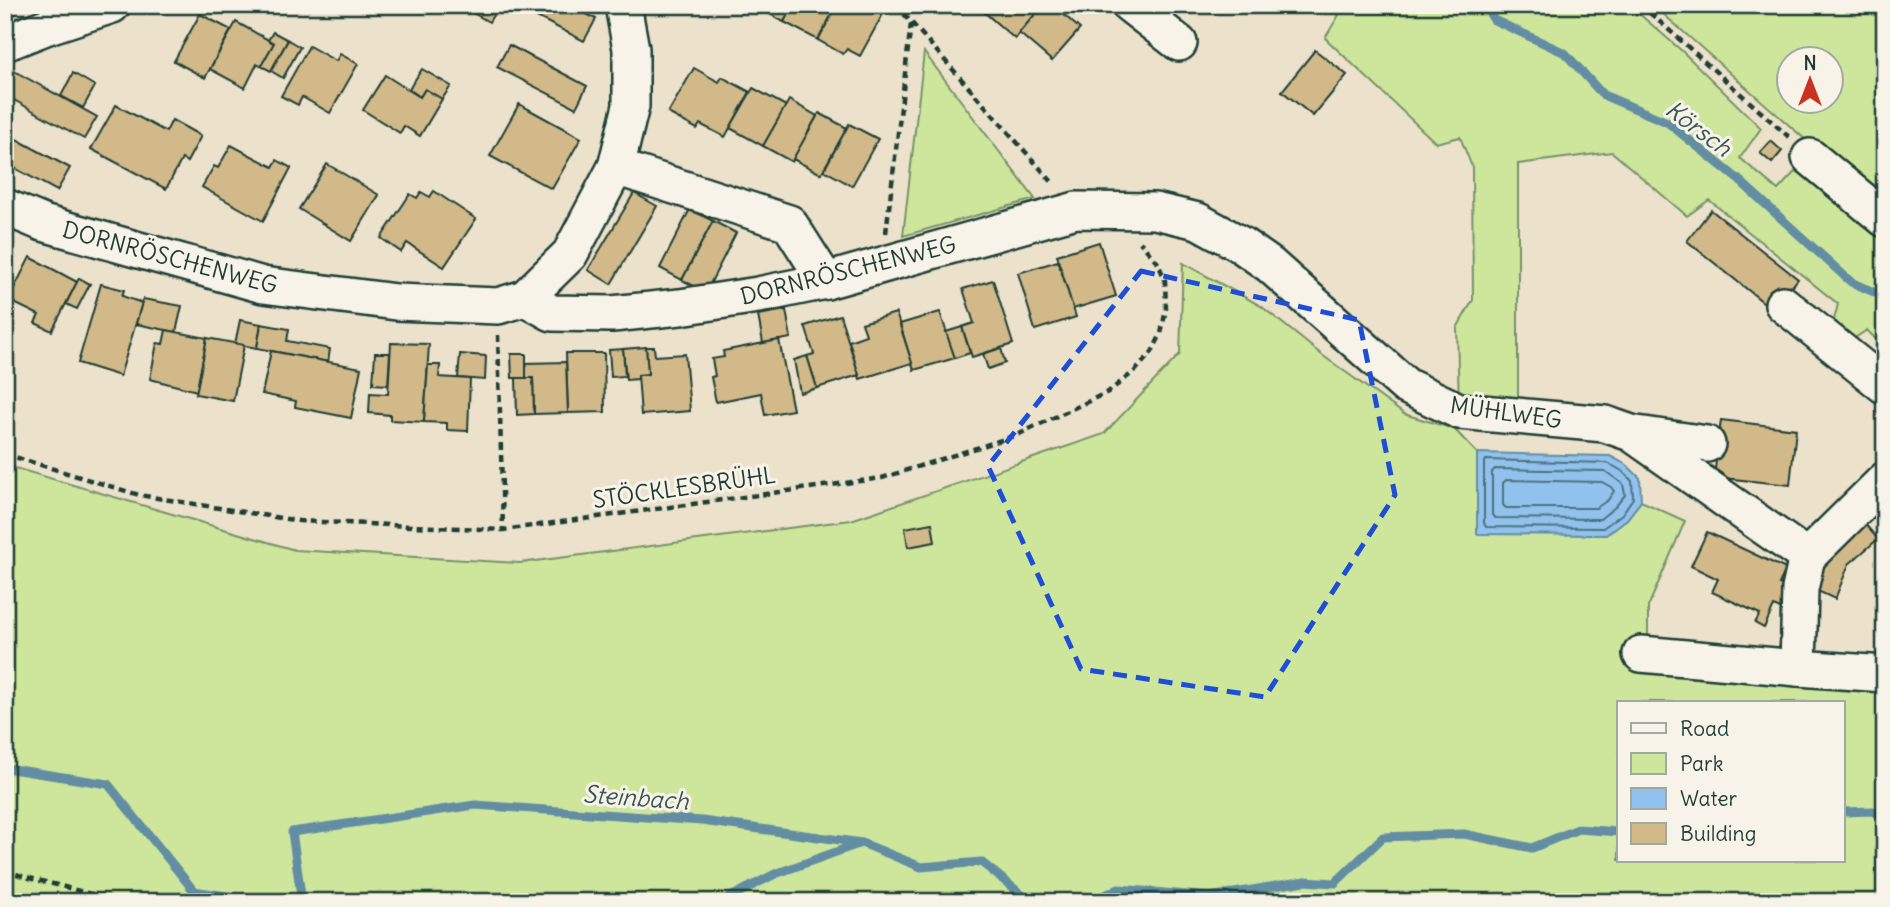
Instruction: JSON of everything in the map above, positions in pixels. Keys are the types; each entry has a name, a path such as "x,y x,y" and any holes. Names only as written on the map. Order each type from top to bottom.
{"street":[{"path":"5,43 112,5"},
{"path":"512,302 570,254 616,167 631,106 631,50 623,5"},
{"path":"1130,5 1179,43"},
{"path":"1810,156 1885,219"},
{"path":"616,167 789,223 825,281"},
{"name":"DORNRÖSCHENWEG","path":"5,207 43,223 263,285 396,302 512,302 552,313 612,314 746,298 825,281 1076,210"},
{"name":"MÜHLWEG","path":"1076,210 1156,211 1198,221 1240,244 1270,265 1406,386 1459,411 1605,424 1630,433 1807,557"},
{"path":"1783,304 1885,386"},
{"path":"1630,433 1707,444"},
{"path":"1798,668 1800,589 1807,557 1885,480"},
{"path":"1641,654 1885,674"}],"path":[{"path":"896,5 1076,210"},
{"path":"1641,5 1810,156"},
{"path":"883,265 912,22"},
{"name":"STÖCKLESBRÜHL","path":"5,454 139,495 299,522 503,530 882,478 1017,435 1108,392 1135,371 1152,352 1161,334 1166,309 1165,280 1158,263 1141,243 1130,237"},
{"path":"503,530 512,302"},
{"path":"5,870 99,896 109,902"}],"highlighted area":[{"path":"1141,271 1359,320 1395,495 1265,697 1081,669 988,466"}],"green space":[{"path":"1328,5 1629,5 1682,51 1761,128 1740,158 1778,190 1804,162 1885,231 1885,349 1867,330 1850,341 1832,328 1838,304 1709,200 1687,216 1612,152 1518,164 1518,411 1459,406 1457,328 1473,300 1472,167 1460,137 1436,143 1325,38 1339,15"},
{"path":"1653,5 1885,5 1885,210 1779,116 1844,116 1844,46 1774,46 1774,112"},
{"path":"924,52 1035,199 903,236"},
{"path":"1183,263 1261,306 1322,355 1404,414 1454,429 1477,453 1477,534 1627,519 1641,501 1685,521 1648,607 1648,664 1885,682 1885,902 5,902 5,465 295,550 520,563 851,520 1104,434 1180,354"}],"water":[{"path":"1477,453 1610,456 1627,465 1640,478 1641,501 1627,519 1606,535 1477,534"}],"building":[{"path":"459,5 499,5 489,22"},
{"path":"531,5 570,5 596,19 584,41 527,12"},
{"path":"754,5 793,5 784,22"},
{"path":"793,5 837,5 818,40 784,22"},
{"path":"837,5 867,5 883,14 860,56 847,49 843,54 818,40"},
{"path":"976,5 1043,5 1015,39"},
{"path":"1043,5 1053,5 1080,29 1052,61 1019,33"},
{"path":"200,14 231,30 205,78 174,61"},
{"path":"236,22 274,43 261,66 257,64 245,88 210,69"},
{"path":"273,32 288,40 271,71 261,66 274,43 268,40"},
{"path":"288,40 300,47 283,78 271,71"},
{"path":"509,45 587,86 576,108 497,67"},
{"path":"309,46 336,61 340,54 358,64 330,113 302,97 298,105 281,96"},
{"path":"1315,50 1347,75 1313,116 1282,91"},
{"path":"7,67 97,117 84,139 5,95"},
{"path":"694,68 719,82 722,77 750,92 725,137 700,124 697,129 668,113"},
{"path":"422,69 451,86 442,99 425,89 420,97 409,89"},
{"path":"73,73 95,86 83,108 61,96"},
{"path":"385,75 420,97 425,89 442,99 420,136 404,126 400,133 363,110"},
{"path":"753,88 786,106 763,146 730,128"},
{"path":"789,100 817,116 792,162 763,146"},
{"path":"519,104 581,138 552,189 490,156"},
{"path":"116,105 166,132 172,120 201,136 187,162 182,159 166,189 91,149"},
{"path":"819,113 847,128 821,174 793,159"},
{"path":"849,124 878,139 852,186 824,170"},
{"path":"5,133 70,168 57,191 5,163"},
{"path":"1771,141 1782,151 1772,163 1760,153"},
{"path":"231,145 273,167 277,160 291,168 263,221 202,187 214,166 218,168"},
{"path":"327,164 379,195 351,241 299,209"},
{"path":"434,191 476,219 444,267 407,243 401,252 381,238 410,194 417,198 421,192 430,197"},
{"path":"634,193 657,206 611,284 588,270"},
{"path":"690,209 713,221 682,280 660,268"},
{"path":"1711,210 1798,279 1773,310 1687,241"},
{"path":"713,221 736,233 706,292 682,280"},
{"path":"1099,242 1116,296 1073,309 1057,255"},
{"path":"30,257 77,282 52,331 35,323 39,315 8,300"},
{"path":"1058,261 1076,317 1035,330 1018,273"},
{"path":"79,278 90,284 77,309 66,304"},
{"path":"993,280 1013,344 972,357 962,327 974,323 963,289"},
{"path":"101,284 124,290 122,296 142,303 120,376 78,363"},
{"path":"143,299 182,306 176,332 136,324"},
{"path":"786,310 791,338 763,343 758,315"},
{"path":"940,312 955,358 914,370 900,324"},
{"path":"896,313 912,363 860,379 849,341 866,335 862,323"},
{"path":"840,315 859,375 817,388 807,356 814,354 805,326"},
{"path":"240,320 261,324 257,348 235,344"},
{"path":"261,324 289,329 287,341 330,349 328,362 257,348"},
{"path":"962,327 970,353 955,358 946,332"},
{"path":"166,330 207,338 197,391 150,379 157,343 163,344"},
{"path":"207,338 244,345 233,401 196,394"},
{"path":"779,340 793,410 765,415 761,393 716,402 711,377 715,376 712,359 724,357 723,351"},
{"path":"391,343 429,344 424,422 390,420 390,415 369,413 370,393 388,394"},
{"path":"646,347 654,347 655,356 685,354 690,411 641,415 638,375 648,374"},
{"path":"646,347 648,374 638,375 638,379 626,380 623,349"},
{"path":"1001,348 1005,363 988,369 983,354"},
{"path":"623,349 625,376 611,377 609,350"},
{"path":"271,351 361,368 351,418 295,407 296,401 262,394"},
{"path":"375,353 390,353 388,385 373,384"},
{"path":"566,353 604,353 605,412 568,413"},
{"path":"460,354 486,356 485,380 458,378"},
{"path":"511,354 526,354 526,378 512,378"},
{"path":"807,356 817,388 800,393 794,360"},
{"path":"566,362 568,413 534,414 533,378 526,378 526,363"},
{"path":"428,365 440,365 439,377 470,379 468,431 447,430 447,423 424,422"},
{"path":"516,378 533,378 534,414 517,415"},
{"path":"1721,420 1796,429 1790,485 1714,477"},
{"path":"1862,521 1878,539 1849,564 1835,599 1811,588 1826,552"},
{"path":"932,523 935,542 908,547 905,528"},
{"path":"1707,532 1786,569 1779,584 1794,591 1784,611 1774,606 1764,628 1755,623 1760,614 1712,592 1718,579 1691,566"}],"waterway":[{"name":"Körsch","path":"1484,5 1494,20 1565,53 1603,95 1667,122 1739,180 1851,282 1885,297"},
{"name":"Steinbach","path":"5,768 108,784 194,891 266,902"},
{"name":"Steinbach","path":"302,902 292,832 475,805 702,821 862,843 921,867 981,862 1031,902"},
{"name":"Steinbach","path":"1844,812 1873,811 1885,818"},
{"name":"Steinbach","path":"1089,902 1119,889 1210,897 1305,881 1335,883 1383,837 1464,834 1532,848 1578,829 1617,832"},
{"path":"721,902 775,874 861,843"}]}
